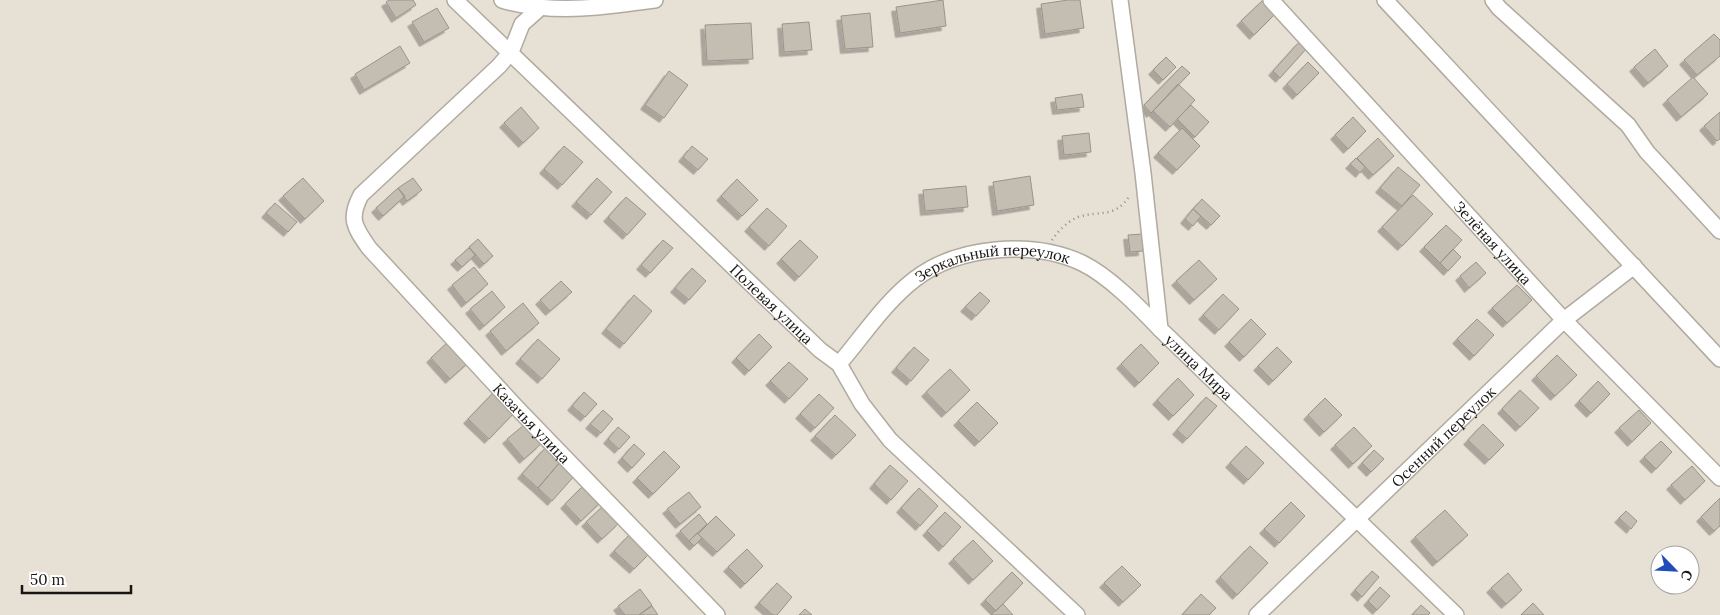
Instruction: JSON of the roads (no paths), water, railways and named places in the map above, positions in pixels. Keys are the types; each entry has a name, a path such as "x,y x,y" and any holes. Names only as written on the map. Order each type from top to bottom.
{"street":[{"name":"Полевая улица","path":"455,0 820,350 838,364 862,404 890,440 1078,615"},
{"path":"502,0 540,8 598,8 655,0"},
{"name":"улица Мира","path":"1120,0 1143,173 1160,329 1456,615"},
{"name":"Зелёная улица","path":"1271,0 1564,320 1720,478"},
{"path":"1385,0 1720,359"},
{"path":"1493,0 1499,8 1628,124 1648,152 1720,231"},
{"path":"511,52 522,24 540,8"},
{"name":"Казачья улица","path":"511,52 499,66 361,195 354,208 354,224 369,248 511,402 717,615"},
{"name":"Зеркальный переулок","path":"838,364 899,292 916,278 966,255 996,249 1048,253 1082,263 1138,306 1160,329"},
{"name":"Осенний переулок","path":"1257,615 1564,320 1634,266"}]}
